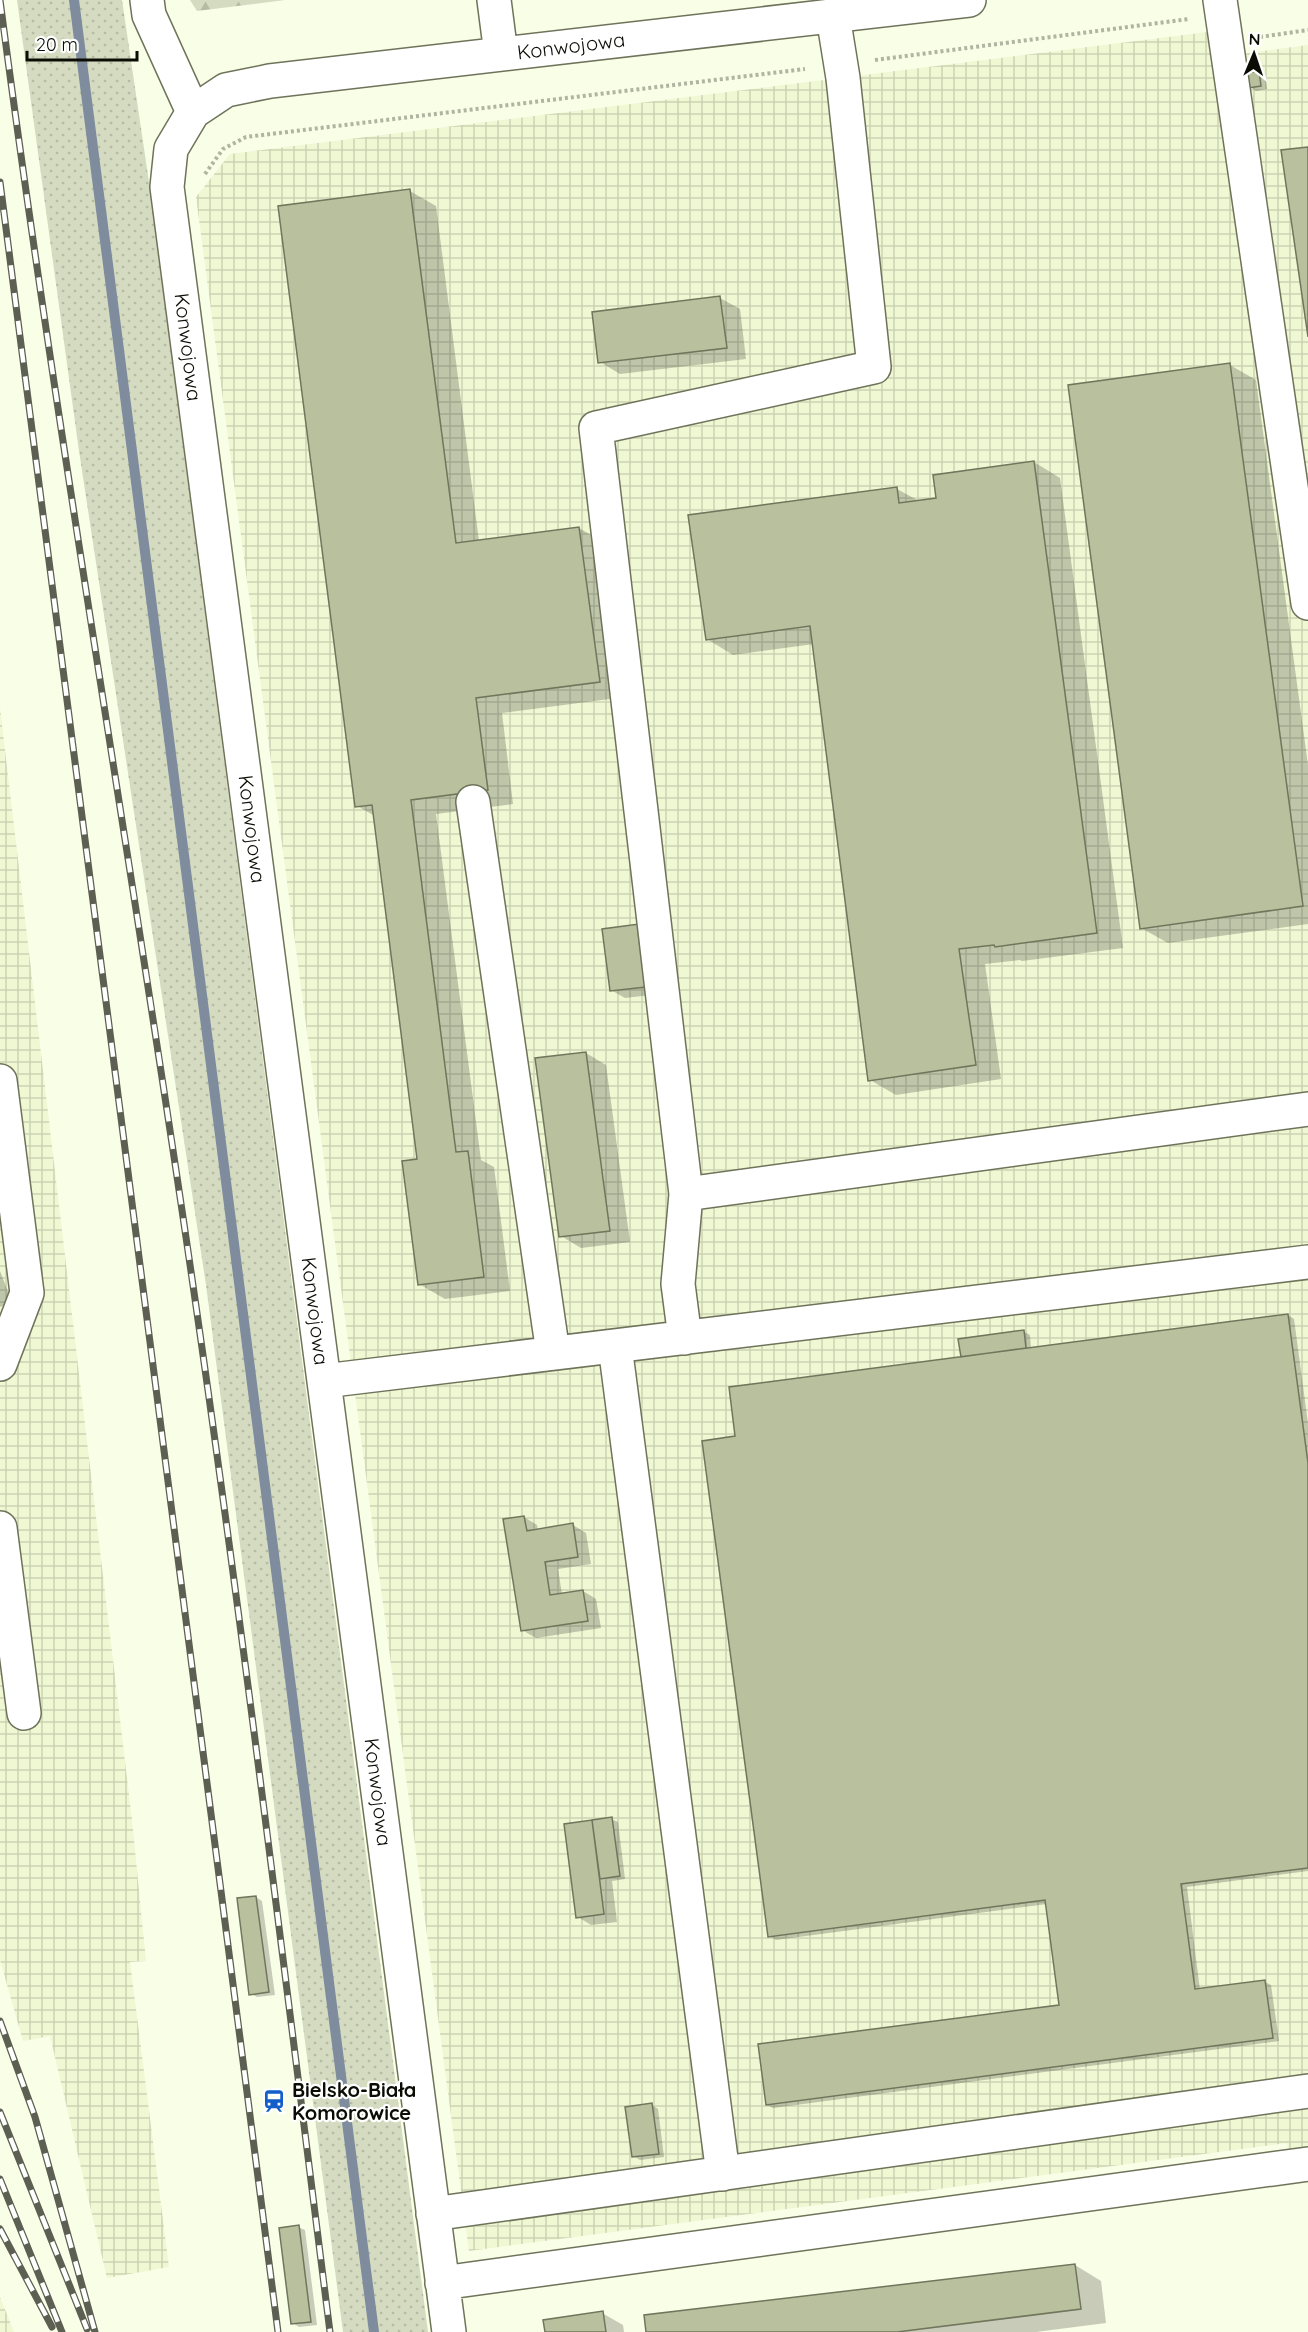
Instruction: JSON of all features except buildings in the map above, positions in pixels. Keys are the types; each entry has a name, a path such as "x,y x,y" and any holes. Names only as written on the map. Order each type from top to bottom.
{"street":[{"path":"147,0 149,15 193,112"},
{"path":"494,0 501,54"},
{"name":"Konwojowa","path":"448,2332 167,187 171,149 193,112 226,90 270,81 833,16 897,4 969,0"},
{"path":"685,1338 678,1284 686,1194 596,428 874,367 841,64 833,16"},
{"path":"1223,19 1308,603"},
{"path":"473,802 553,1353"},
{"path":"0,1081 27,1293 0,1364"},
{"path":"686,1194 1308,1109"},
{"path":"324,1381 1308,1262"},
{"path":"615,1346 723,2174"},
{"path":"0,1528 24,1713"},
{"path":"433,2214 1308,2091"},
{"path":"442,2283 1308,2164"}],"path":[{"path":"204,176 223,149 246,137 1223,19 1308,30"}],"shaded area":[{"path":"1208,32 1215,78 1241,54 1308,45 1308,2181 1293,2183 1287,2143 469,2251 196,197 230,154"},
{"path":"0,708 132,1820 146,1961 130,1962 169,2267 107,2278 50,2036 23,2041 0,1960"},
{"path":"0,2297 14,2332 0,2332"}],"green space":[{"path":"17,0 122,0 150,189 428,2332 343,2332 206,1285 79,451"},
{"path":"190,0 285,0 197,11"}],"waterway":[{"path":"74,0 374,2332"}],"railway":[{"path":"0,0 43,305 160,1065 223,1495 330,2332"},
{"path":"0,182 278,2332"},
{"path":"0,2021 35,2117 95,2332"},
{"path":"0,2112 87,2329"},
{"path":"0,2179 62,2332"},
{"path":"0,2229 52,2327"}],"place":[{"name":"Bielsko-Biała Komorowice","path":"274,2101"}]}
